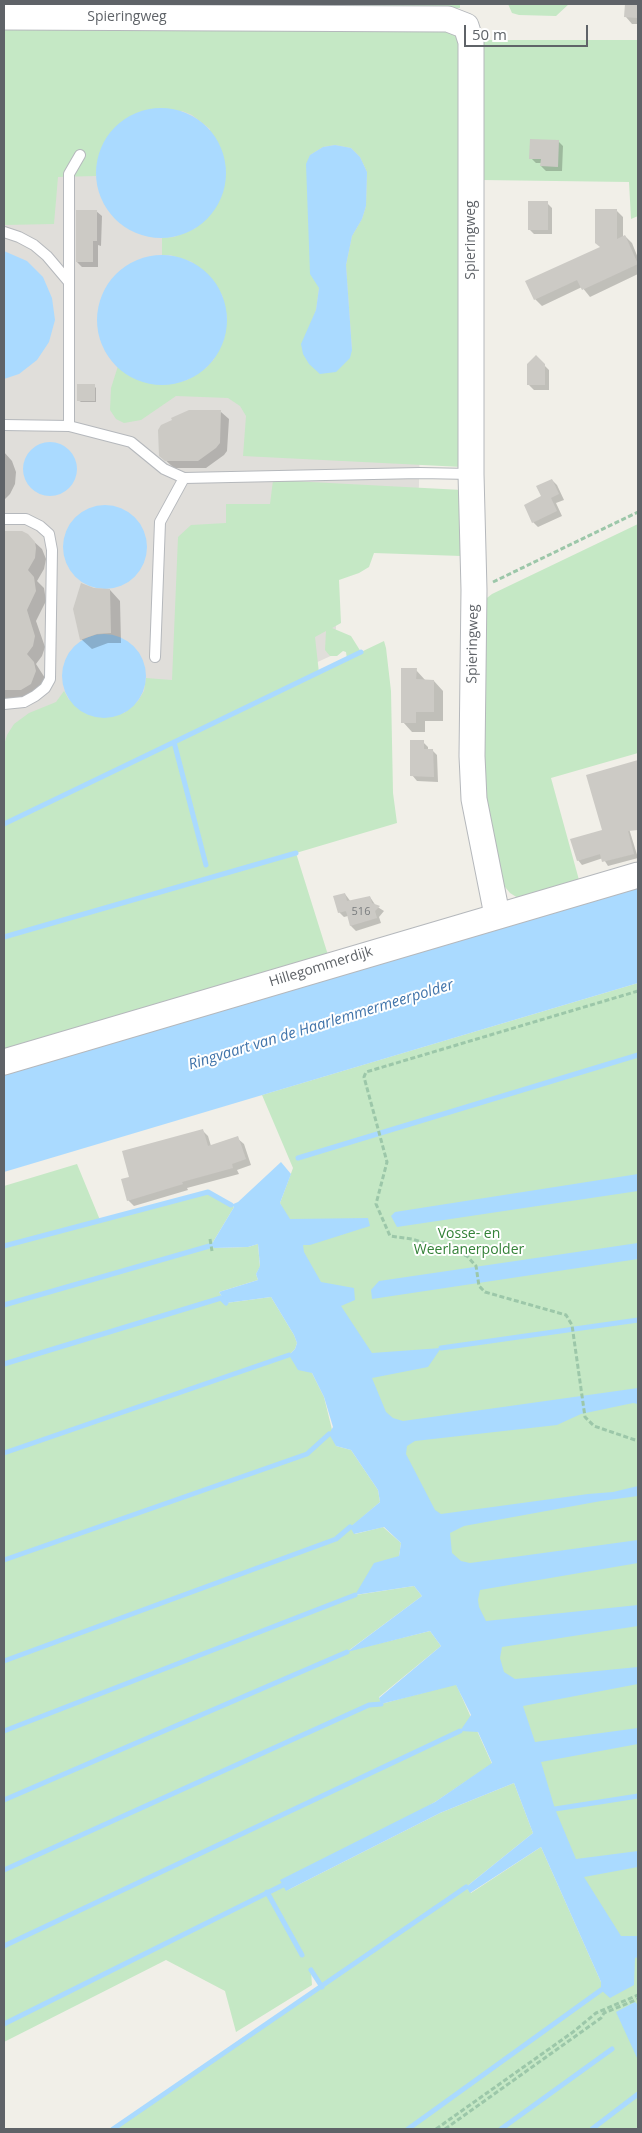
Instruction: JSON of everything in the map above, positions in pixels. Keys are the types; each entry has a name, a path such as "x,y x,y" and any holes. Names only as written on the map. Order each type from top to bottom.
{"street":[{"name":"Spieringweg","path":"4,16 448,19 466,26 471,42 471,474 474,590 472,756 474,800 498,915"},
{"name":"Hillegommerdijk","path":"4,1062 638,874"}],"lane":[{"path":"69,426 69,174 80,155"},
{"path":"4,232 34,245 47,256 69,282"},
{"path":"4,425 69,426 132,442 164,469 184,478 420,473 471,474"},
{"path":"155,657 160,522 184,478"},
{"path":"4,519 26,519 40,526 49,534 52,550 50,680 45,688 24,702 4,704"}],"path":[{"path":"500,579 638,512"},
{"path":"638,991 366,1072 364,1077 387,1162 376,1204 390,1236 412,1239 467,1256 476,1266 479,1286 485,1292 566,1315 572,1325 585,1417 594,1426 638,1441"},
{"path":"210,1239 212,1251"},
{"path":"436,2129 573,2032 596,2013 638,1995"},
{"path":"445,2129 601,2018 604,2013 638,1999"}],"shaded area":[{"path":"4,47 430,54 418,521 340,518 335,654 4,806"}],"green space":[{"path":"13,4 460,4 460,8 98,6"},
{"path":"508,4 569,4 556,16 519,15 512,13"},
{"path":"4,29 461,32 462,467 243,456 246,416 240,406 228,398 176,396 141,420 124,423 116,419 110,410 111,388 118,366 132,377 142,381 165,384 176,383 187,380 206,368 214,359 224,339 227,317 222,295 192,262 170,255 162,255 162,238 174,237 196,228 210,129 192,115 182,111 97,163 96,176 58,177 54,224 4,225","holes":["335,145 351,148 360,157 367,172 366,206 362,219 352,236 346,265 352,350 311,324 316,310 319,288 310,155 323,147"]},
{"path":"483,40 638,40 638,216 631,219 629,182 482,180"},
{"path":"273,480 462,490 461,556 374,553 369,567 359,573 339,580 341,623 332,628 351,636 361,652 384,641 386,648 391,691 393,793 397,823 296,853 328,955 4,1052 4,745 7,735 14,724 29,713 56,702 64,691 69,700 124,713 138,701 144,691 146,678 172,680 178,537 191,525 226,523 226,504 270,504","holes":["326,631 325,650 330,656 337,656 343,651 346,652 347,659 319,673 315,637"]},
{"path":"638,524 638,753 551,778 579,880 518,898 510,893 500,881 482,788 483,601 492,594"},
{"name":"Vosse- en Weerlanerpolder","path":"638,983 638,2129 113,2129 322,1986 311,1971 312,1985 236,2032 225,1991 166,1960 4,2042 4,1186 77,1164 100,1220 208,1192 234,1207 213,1242 214,1248 248,1247 258,1244 260,1267 256,1274 258,1280 219,1292 226,1303 271,1297 297,1343 295,1349 289,1355 312,1373 324,1397 336,1446 351,1450 378,1490 380,1502 351,1527 355,1534 383,1527 401,1543 399,1556 356,1595 414,1586 422,1596 348,1651 430,1631 441,1646 379,1697 381,1704 456,1684 492,1764 435,1802 286,1891 440,1813 514,1783 533,1833 466,1887 471,1893 541,1847 601,1982 601,1989 613,1980 280,1203 293,1168 262,1095"}],"water":[{"path":"161,108 174,109 186,113 207,127 221,148 225,160 225,186 221,198 207,219 186,233 174,237 161,238 148,237 136,233 115,219 101,198 97,186 96,173 97,160 101,148 115,127 136,113 148,109"},
{"path":"335,145 351,148 360,157 367,172 366,206 362,219 352,236 346,265 352,350 350,358 336,372 320,374 309,364 303,354 301,344 316,310 319,288 310,274 306,164 310,155 323,147"},
{"path":"4,251 27,261 43,277 52,298 55,320 49,342 37,360 19,374 4,379"},
{"path":"162,255 187,260 208,274 222,295 227,320 222,345 208,366 187,380 162,385 137,380 116,366 102,345 97,320 102,295 116,274 137,260"},
{"path":"45,442 55,442 69,450 75,459 77,469 75,479 69,488 55,496 45,496 35,491 28,484 23,474 23,464 28,454 35,447"},
{"path":"97,505 113,505 129,512 140,523 147,539 144,563 135,577 129,582 113,589 97,589 81,582 70,571 63,555 63,539 70,523 81,512"},
{"path":"96,634 112,634 128,641 139,652 146,668 143,692 134,706 128,711 112,718 96,718 80,711 69,700 62,684 62,668 69,652 80,641"},
{"name":"Ringvaart van de Haarlemmermeerpolder","path":"638,884 638,983 4,1172 4,1073"},
{"path":"281,1162 291,1174 280,1203 290,1219 368,1218 370,1226 310,1245 303,1245 304,1252 321,1282 354,1288 355,1300 341,1306 372,1353 441,1348 428,1367 372,1378 386,1412 393,1418 403,1421 638,1388 638,1404 633,1403 581,1414 557,1425 415,1441 407,1446 406,1454 435,1510 441,1514 613,1492 638,1486 638,1496 464,1526 450,1533 452,1553 461,1561 470,1563 638,1540 638,1563 480,1590 478,1600 479,1607 486,1621 638,1605 638,1626 502,1647 500,1658 504,1672 515,1679 638,1667 638,1684 523,1706 535,1742 638,1728 638,1744 541,1762 555,1809 576,1859 638,1851 638,1867 584,1877 621,1936 638,1936 638,1957 635,1958 634,1985 610,1998 601,1990 601,1982 541,1847 470,1893 466,1887 533,1833 514,1783 440,1813 286,1891 280,1880 435,1802 492,1763 478,1732 460,1731 471,1715 456,1685 381,1704 379,1698 441,1646 430,1631 347,1652 422,1596 414,1586 355,1595 374,1563 399,1556 401,1543 384,1527 354,1534 350,1527 380,1502 378,1490 351,1450 336,1446 329,1434 333,1427 324,1397 312,1373 298,1370 289,1355 295,1349 297,1343 271,1297 226,1303 219,1292 258,1280 256,1274 260,1266 258,1244 248,1247 214,1248 213,1242 234,1207 231,1205 238,1202"},
{"path":"638,1174 638,1191 397,1227 391,1216 395,1212"},
{"path":"638,1243 638,1259 372,1299 371,1290 379,1281"},
{"path":"635,2002 638,2005 638,2060 616,2012"}],"building":[{"path":"625,4 638,4 638,18 624,17"},
{"path":"530,139 559,140 558,167 540,166 541,159 529,159"},
{"path":"528,201 548,201 548,230 528,230"},
{"path":"595,209 617,209 617,239 625,235 638,264 582,290 577,280 534,300 525,281 600,247 595,243"},
{"path":"76,210 97,210 97,241 93,241 93,262 76,262"},
{"path":"536,355 545,364 545,385 527,385 527,364"},
{"path":"77,384 95,384 95,401 77,401"},
{"path":"189,410 221,410 220,443 198,461 165,461 159,456 158,430 161,425 172,420 171,418"},
{"path":"552,479 559,494 551,498 557,511 532,523 524,505 541,496 536,486"},
{"path":"4,531 22,531 28,534 35,542 36,548 35,558 28,570 34,577 36,591 27,610 35,636 33,646 27,654 34,662 36,671 31,684 21,690 4,690"},
{"path":"81,583 94,588 110,589 111,633 97,634 80,640 73,609"},
{"path":"401,668 417,668 416,679 434,680 434,712 416,712 416,723 401,723"},
{"path":"410,740 424,740 424,749 433,749 434,777 410,776"},
{"path":"638,760 638,830 628,831 634,854 602,862 600,854 577,861 570,839 602,830 586,775"},
{"path":"345,893 347,901 370,896 372,903 380,906 375,911 377,918 350,926 346,911 338,913 333,896"},
{"path":"203,1129 208,1146 238,1136 246,1159 232,1164 233,1168 182,1182 183,1184 127,1201 121,1179 129,1177 122,1151"}],"waterway":[{"path":"4,824 361,652"},
{"path":"174,742 206,865"},
{"path":"4,937 296,853"},
{"path":"298,1158 638,1055"},
{"path":"4,1246 208,1192 231,1205"},
{"path":"4,1305 213,1245"},
{"path":"4,1364 221,1298 226,1303"},
{"path":"441,1348 638,1320"},
{"path":"4,1453 289,1355"},
{"path":"4,1560 307,1454 329,1434"},
{"path":"4,1661 336,1539 350,1527"},
{"path":"4,1731 355,1595"},
{"path":"4,1800 347,1652"},
{"path":"4,1870 369,1705 381,1704"},
{"path":"4,1946 460,1731"},
{"path":"555,1809 638,1796"},
{"path":"4,2024 283,1885"},
{"path":"113,2129 466,1887"},
{"path":"267,1892 302,1955"},
{"path":"311,1970 322,1987"},
{"path":"408,2129 601,1990"},
{"path":"501,2129 612,2049"},
{"path":"592,2129 638,2094"}]}
